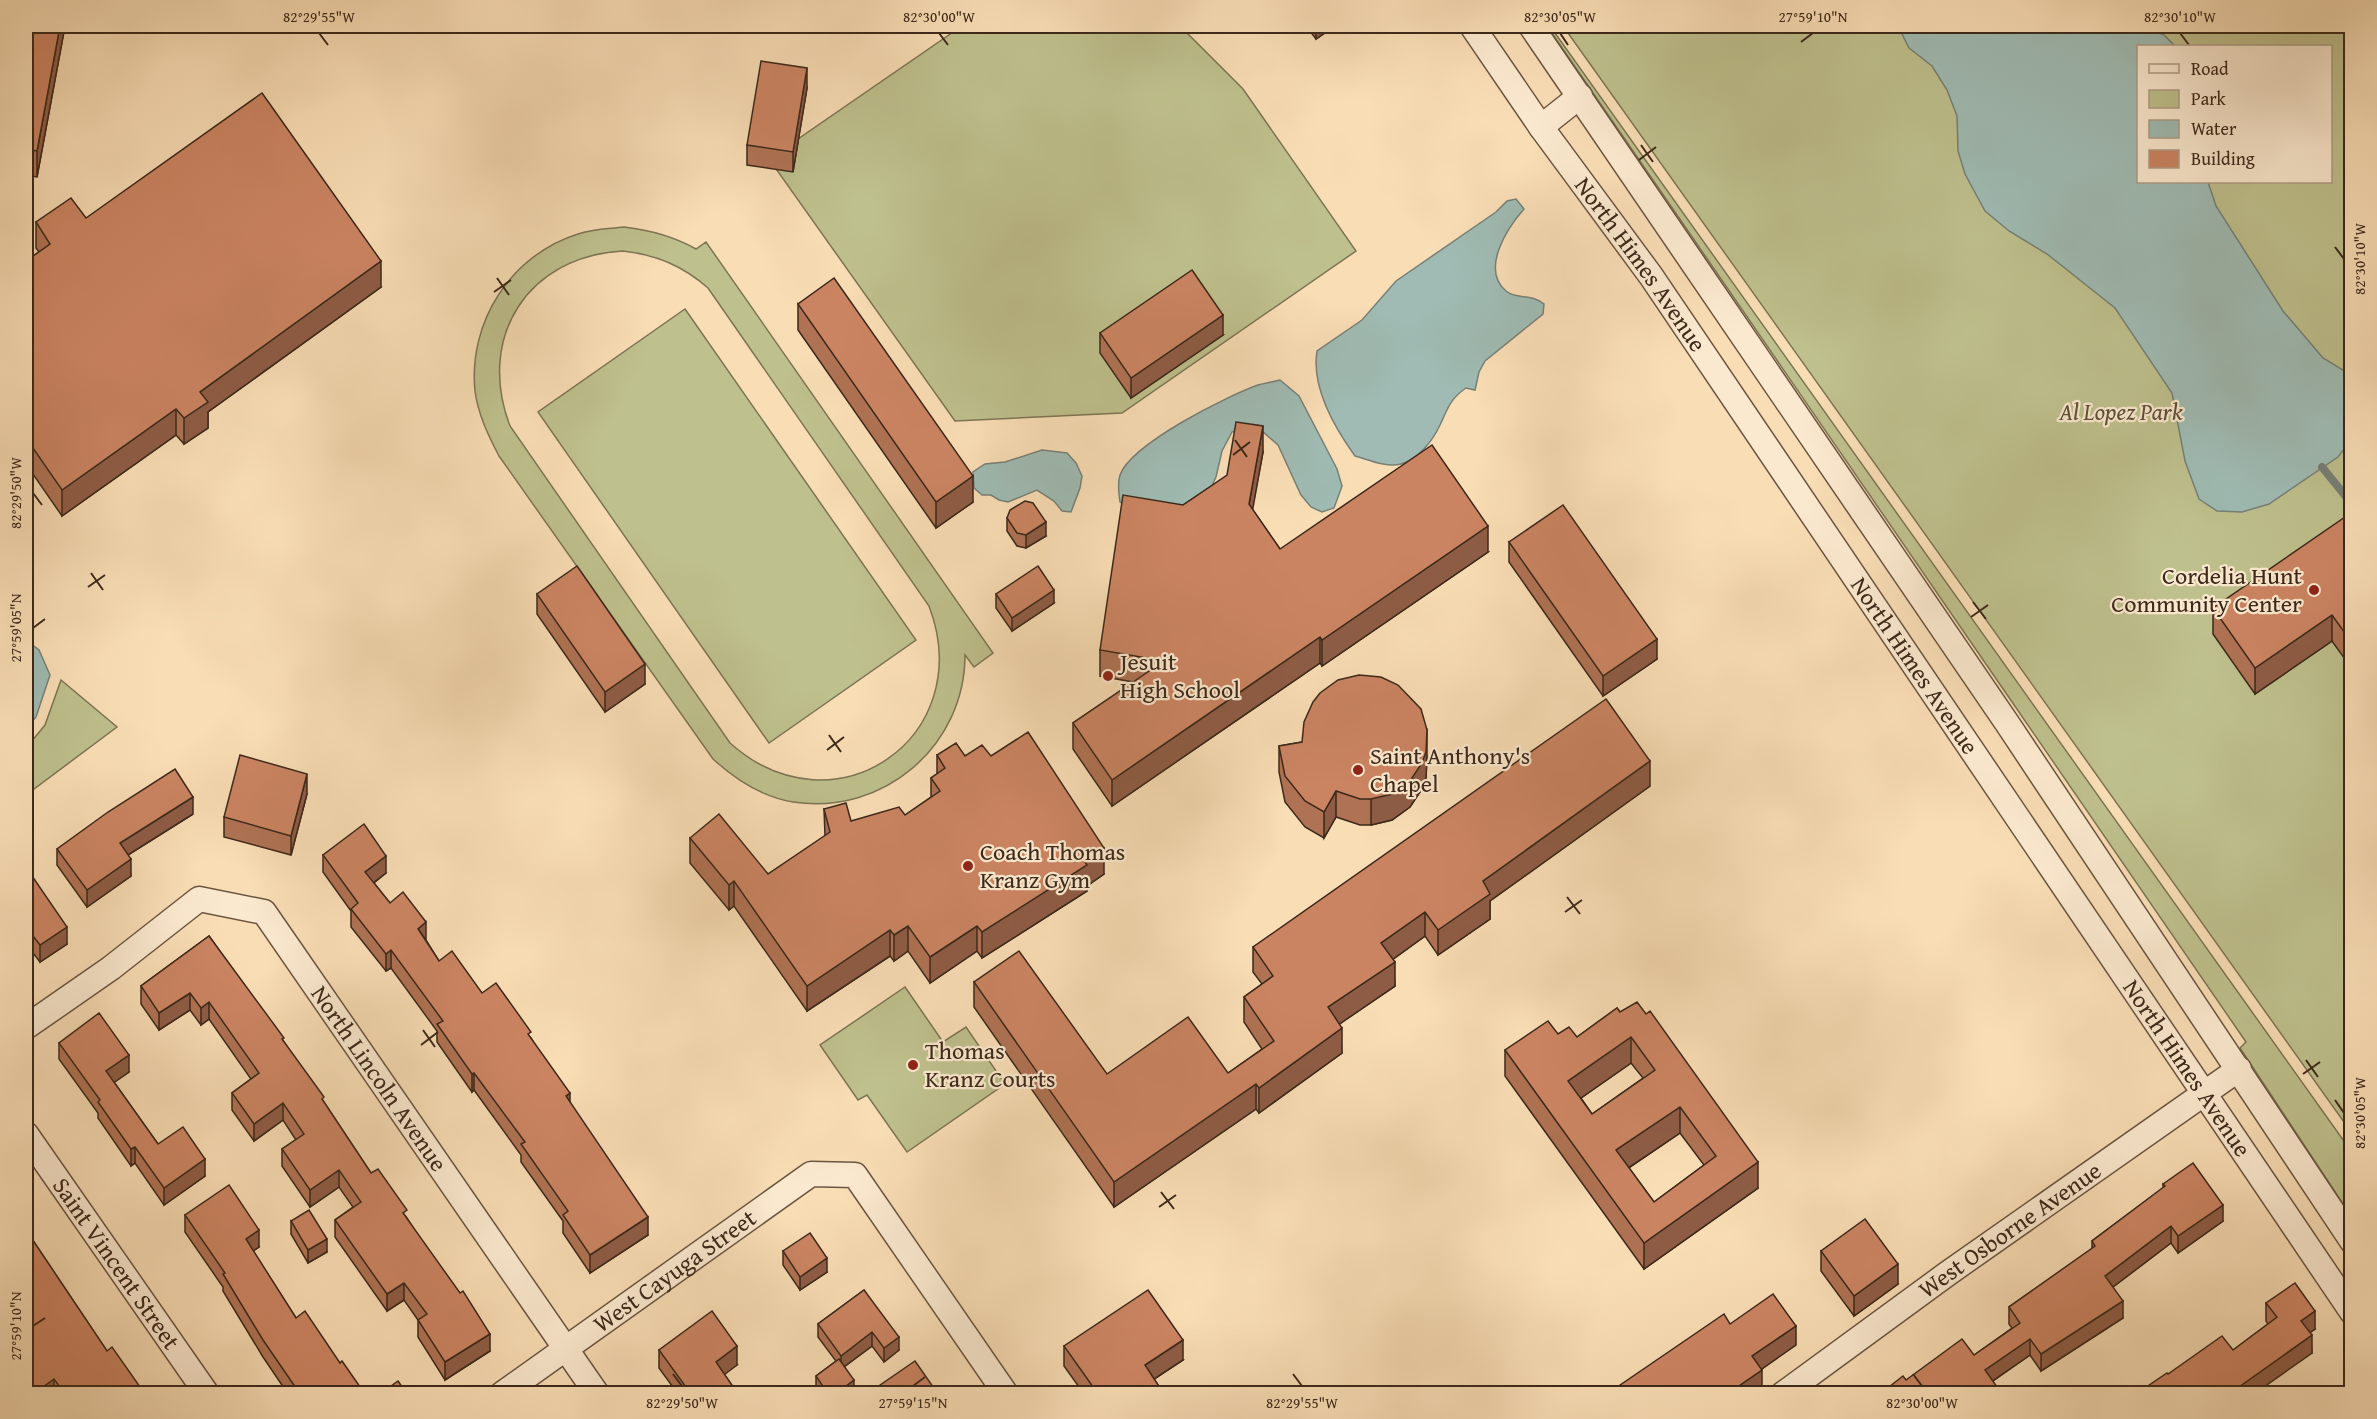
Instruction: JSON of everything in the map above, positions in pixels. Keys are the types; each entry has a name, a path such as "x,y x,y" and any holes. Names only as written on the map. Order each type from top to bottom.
{"street":[{"name":"North Himes Avenue","path":"1472,26 1541,127 1651,276 2352,1312"},
{"name":"North Himes Avenue","path":"1531,26 1989,696 2352,1240"},
{"path":"1541,127 1580,96"},
{"name":"North Lincoln Avenue","path":"26,1027 111,968 199,899 264,912 597,1394"},
{"name":"West Osborne Avenue","path":"1783,1394 1947,1274 2239,1069"},
{"name":"Saint Vincent Street","path":"26,1134 207,1394"},
{"name":"West Cayuga Street","path":"502,1394 811,1174 855,1175 1006,1394"}],"green space":[{"path":"962,26 1180,26 1243,89 1356,251 1122,413 955,421 769,159"},
{"path":"1547,26 1550,26 2351,1151 2351,1216 2240,1048 2246,1042"},
{"name":"Al Lopez Park","path":"1563,26 2351,26 2351,1132"},
{"path":"624,227 661,234 696,249 706,242 993,653 974,667 965,655 961,688 951,718 934,745 913,768 887,786 858,798 826,803 793,802 760,792 740,781 722,767 713,759 499,456 491,440 476,400 475,365 479,340 487,317 499,294 514,275 554,244 584,232","holes":["623,251 669,263 708,288 929,606 939,653 934,696 916,732 888,759 852,776 812,780 771,769 730,743 510,426 501,393 500,362 506,333 518,307 537,285 560,268 589,256"]},
{"path":"685,309 916,640 769,743 538,412"},
{"path":"61,680 117,727 26,795 26,748 45,725"},
{"name":"Thomas Kranz Courts","path":"905,987 943,1042 966,1027 1005,1084 907,1152 867,1095 858,1100 820,1045"}],"water":[{"path":"1898,26 2144,26 2164,35 2174,45 2137,45 2137,183 2208,183 2216,206 2283,311 2323,358 2351,375 2351,440 2338,457 2269,504 2242,512 2217,511 2199,499 2185,461 2172,393 2115,308 2047,254 2009,231 1985,211 1965,174 1958,151 1957,116 1947,90 1932,66 1909,48"},
{"path":"1516,199 1524,209 1504,237 1496,260 1496,271 1499,282 1510,294 1534,299 1544,304 1543,314 1485,361 1479,372 1475,390 1466,388 1456,396 1433,437 1413,458 1401,464 1390,465 1355,456 1339,433 1321,393 1317,379 1317,351 1362,320 1396,281 1496,212 1507,201"},
{"path":"1280,380 1299,396 1337,469 1342,486 1334,508 1322,512 1311,507 1301,495 1278,445 1263,432 1248,426 1232,432 1222,451 1216,477 1209,492 1196,504 1136,512 1120,502 1118,485 1120,475 1142,449 1182,422 1225,399 1258,385"},
{"path":"1042,450 1067,453 1076,463 1082,476 1071,512 1062,511 1054,501 1037,490 1008,502 991,495 982,495 974,488 973,472 985,464 1005,462"},
{"path":"26,640 39,650 50,675 36,717 26,729"}],"building":[{"path":"26,26 60,26 37,151 26,149"},
{"path":"761,61 807,68 793,152 747,145"},
{"path":"262,93 381,261 200,392 208,402 184,418 176,409 62,490 26,438 26,261 50,244 36,222 71,198 86,218"},
{"path":"1192,270 1223,315 1131,378 1100,333"},
{"path":"834,278 973,476 936,502 798,304"},
{"path":"1236,422 1263,426 1249,504 1280,549 1432,445 1488,526 1322,640 1320,637 1112,780 1073,723 1164,661 1100,650 1123,495 1183,505 1227,475"},
{"path":"1025,501 1033,503 1046,522 1026,535 1017,533 1007,518 1010,510"},
{"path":"1563,505 1657,639 1603,676 1509,542"},
{"name":"Cordelia Hunt Community Center","path":"2348,515 2352,520 2352,643 2332,615 2255,668 2213,608"},
{"path":"577,566 645,664 605,692 537,594"},
{"path":"1038,566 1054,590 1012,618 996,594"},
{"name":"Saint Anthony's Chapel","path":"1359,675 1381,677 1398,685 1421,709 1427,730 1426,752 1422,763 1410,781 1392,794 1360,799 1336,791 1324,812 1305,801 1285,776 1279,746 1302,742 1304,722 1320,693 1338,680"},
{"path":"1606,699 1650,761 1483,881 1490,894 1438,930 1425,912 1381,943 1395,962 1328,1007 1342,1028 1259,1088 1256,1084 1114,1182 974,982 1019,951 1107,1074 1188,1017 1228,1073 1274,1041 1244,997 1273,976 1253,947"},
{"path":"1028,732 1104,848 1085,862 1087,865 982,932 977,926 930,957 908,926 894,935 890,930 807,986 734,881 729,885 690,838 719,814 768,874 830,832 824,809 846,803 851,821 899,807 905,815 940,791 931,778 945,768 937,755 956,743 965,756 982,745 991,756"},
{"path":"240,755 307,774 291,836 224,817"},
{"path":"175,769 193,797 120,843 131,859 87,890 57,849 108,812"},
{"path":"364,824 386,856 365,872 390,903 403,892 426,922 418,929 439,961 452,951 482,993 496,983 531,1032 528,1034 570,1093 566,1096 648,1217 590,1255 563,1215 568,1211 521,1144 525,1142 474,1073 472,1074 437,1024 443,1021 391,950 386,954 351,909 358,903 323,855"},
{"path":"30,873 67,927 40,945 30,932 26,935 26,875"},
{"path":"209,936 284,1038 282,1039 324,1097 322,1099 371,1173 378,1169 407,1210 403,1213 460,1293 463,1291 490,1334 445,1362 418,1320 427,1314 404,1283 387,1294 335,1220 361,1202 339,1170 310,1190 282,1149 304,1134 283,1103 254,1124 232,1093 259,1073 209,1002 201,1008 190,993 159,1013 141,986"},
{"path":"1637,1002 1646,1014 1650,1011 1758,1162 1644,1243 1505,1050 1548,1021 1558,1034 1569,1027 1577,1037 1617,1008 1620,1012","holes":["1631,1037 1655,1070 1592,1114 1568,1081","1680,1107 1716,1156 1654,1202 1616,1150"]},
{"path":"99,1013 129,1055 106,1071 158,1144 183,1127 205,1159 164,1188 135,1147 131,1149 98,1102 100,1100 59,1043"},
{"path":"2193,1163 2223,1205 2178,1236 2171,1226 2105,1276 2123,1301 2041,1354 2030,1339 1985,1370 2002,1394 1880,1394 1903,1376 1906,1380 1962,1339 1974,1355 2020,1323 2009,1307 2095,1246 2092,1241"},
{"path":"229,1185 259,1230 246,1239 296,1318 305,1311 340,1363 342,1361 365,1394 300,1394 263,1340 223,1274 225,1273 185,1215"},
{"path":"309,1210 327,1239 308,1250 291,1221"},
{"path":"1865,1219 1898,1264 1854,1296 1821,1251"},
{"path":"26,1230 107,1351 112,1347 145,1394 65,1394 54,1379 33,1394 30,1389 26,1393 26,1329 29,1326 26,1321"},
{"path":"810,1233 827,1258 800,1277 783,1251"},
{"path":"2295,1283 2315,1311 2301,1321 2312,1335 2229,1394 2136,1394 2222,1336 2233,1350 2277,1317 2266,1303"},
{"path":"864,1290 899,1337 884,1348 872,1332 841,1356 818,1324"},
{"path":"1148,1290 1183,1340 1145,1365 1164,1394 1098,1394 1064,1346"},
{"path":"1773,1294 1796,1326 1752,1356 1762,1370 1727,1394 1607,1394 1724,1314 1730,1324"},
{"path":"712,1311 737,1346 716,1362 738,1394 691,1394 659,1350"},
{"path":"839,1359 854,1380 835,1394 828,1394 816,1376"},
{"path":"915,1361 938,1394 876,1394 873,1390"},
{"path":"398,1381 407,1394 380,1394"}],"waterway":[{"path":"2322,467 2352,504"}],"place":[{"name":"Cordelia Hunt Community Center","path":"2314,590"},
{"name":"Jesuit High School","path":"1108,676"},
{"name":"Saint Anthony's Chapel","path":"1358,770"},
{"name":"Coach Thomas Kranz Gym","path":"968,866"},
{"name":"Thomas Kranz Courts","path":"913,1065"}]}
